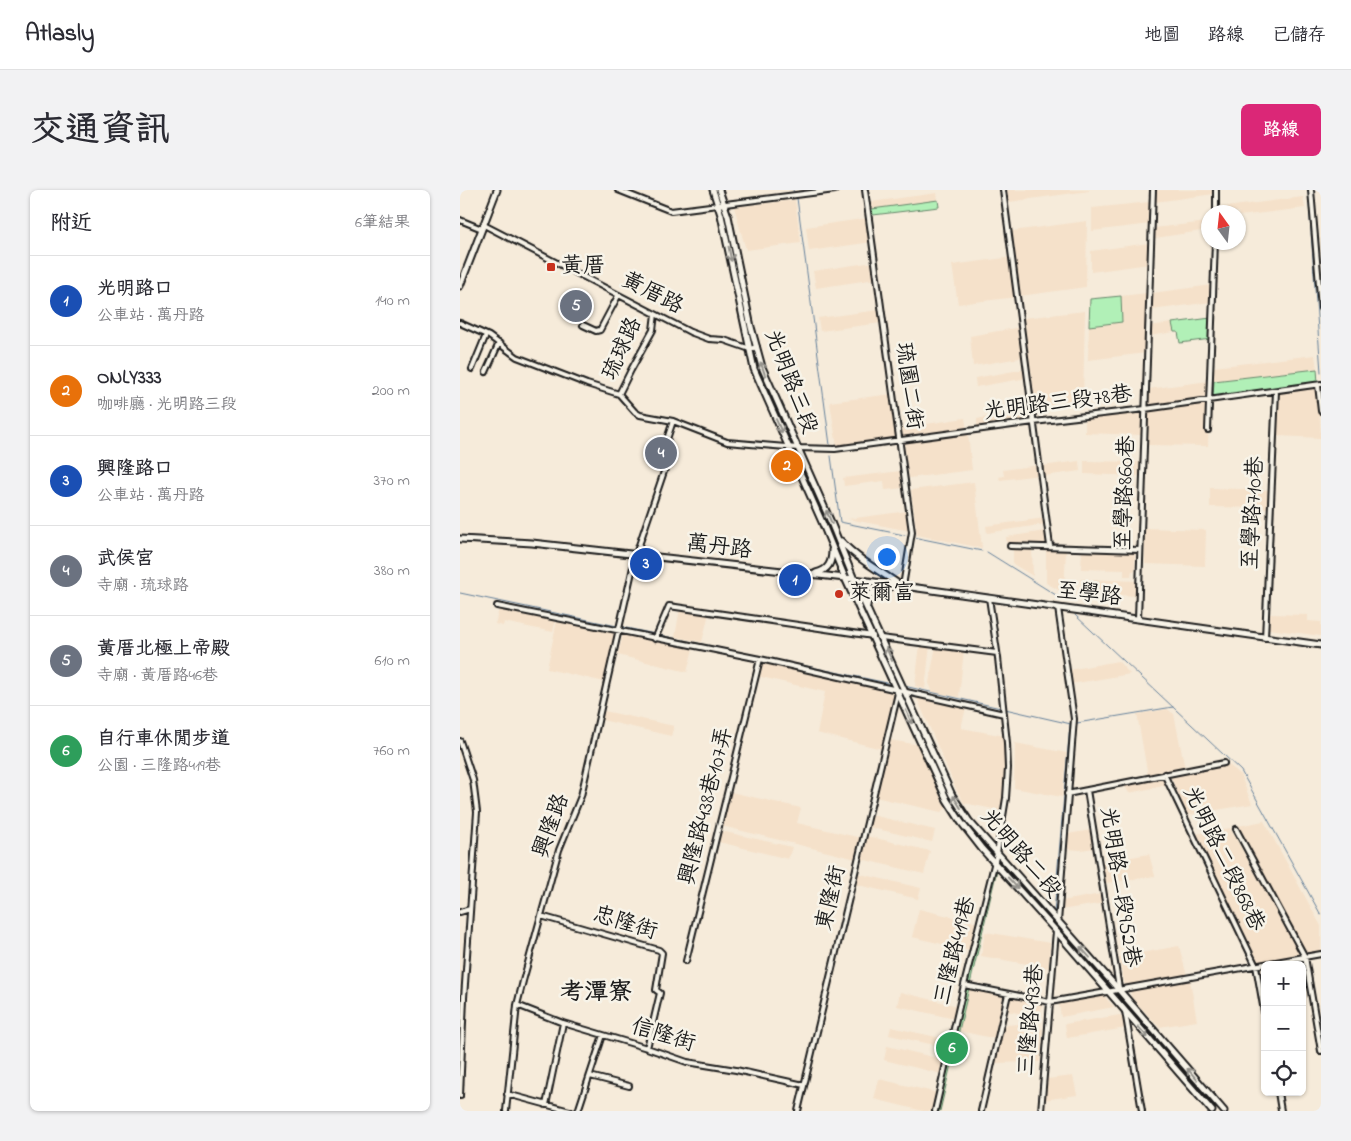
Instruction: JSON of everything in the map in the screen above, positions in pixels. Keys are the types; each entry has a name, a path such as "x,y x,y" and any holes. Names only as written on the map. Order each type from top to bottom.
{"street":[{"path":"460,286 497,190"},
{"path":"618,190 671,211 725,205 801,192 836,190"},
{"name":"光明路三段","path":"713,190 726,237 754,369 845,578"},
{"name":"光明路三段","path":"719,190 725,205 751,327 766,378 854,578"},
{"name":"琉園二街","path":"865,190 912,532 903,586"},
{"path":"1003,190 1050,546"},
{"name":"至學路860巷","path":"1138,618 1153,190"},
{"path":"1216,190 1216,205"},
{"path":"1311,190 1321,308"},
{"name":"黃厝路","path":"460,220 483,227 690,332 709,339 724,340 750,349"},
{"path":"1314,221 1321,220"},
{"path":"1208,430 1215,250"},
{"path":"583,324 596,331 600,330 618,296"},
{"name":"琉球路","path":"655,314 653,330 619,394 635,412 640,415 673,421 727,442 798,448"},
{"path":"460,324 486,335 517,357 587,384 619,394"},
{"path":"472,369 486,335"},
{"path":"486,372 499,343"},
{"path":"750,349 757,347"},
{"path":"1320,384 1321,411"},
{"name":"光明路三段78巷","path":"798,448 835,449 1145,409 1320,384"},
{"name":"至學路710巷","path":"1265,638 1276,391"},
{"path":"636,554 671,452 667,439 673,421"},
{"path":"837,538 849,550 903,586"},
{"name":"萬丹路","path":"460,539 532,543 854,578"},
{"path":"811,574 828,568 832,561 830,542"},
{"path":"1010,546 1140,550"},
{"name":"興隆路","path":"506,1111 517,1005 559,850 581,796 636,554"},
{"name":"光明路二段","path":"845,578 952,795 969,821 996,858 1056,931 1114,990 1224,1111"},
{"name":"至學路","path":"854,578 1321,645"},
{"name":"光明路二段","path":"854,578 881,638 947,800 961,822 1058,922 1114,990 1125,1011 1212,1111"},
{"path":"868,609 868,598 877,588 903,586"},
{"name":"三隆路419巷","path":"935,1111 996,858 1005,808 1008,768 1004,714 989,598"},
{"path":"497,606 657,636 1004,714"},
{"path":"657,636 669,606 873,636"},
{"path":"1058,608 1074,719 1058,922"},
{"path":"881,638 997,654"},
{"name":"興隆路438巷107弄","path":"686,961 760,660"},
{"name":"東隆街","path":"798,1111 901,691"},
{"path":"460,741 472,780 477,812 462,999 460,1096"},
{"path":"1068,794 1224,762"},
{"name":"光明路二段868巷","path":"1164,774 1256,966 1263,1006"},
{"name":"光明路二段952巷","path":"1087,790 1114,990"},
{"path":"1236,829 1305,957 1321,1051"},
{"path":"460,912 470,909"},
{"name":"忠隆街","path":"541,916 659,950 662,953 656,990 660,993 647,1048"},
{"name":"三隆路493巷","path":"1041,1111 1056,931"},
{"path":"964,985 1049,1002 1321,954"},
{"path":"981,1111 1008,994"},
{"name":"信隆街","path":"517,1005 562,1023 687,1062 736,1070 804,1085"},
{"path":"1125,1011 1142,1111"},
{"path":"546,1105 562,1023"},
{"path":"578,1111 603,1035"},
{"path":"590,1076 629,1086"},
{"path":"507,1094 570,1111"},
{"path":"1279,1096 1281,1111"}],"shaded area":[{"path":"1007,190 1089,190 1089,191 1009,202"},
{"path":"1156,190 1215,190 1214,194 1155,202"},
{"path":"937,193 938,200 872,209 871,202"},
{"path":"1303,197 1305,208 1246,215 1246,205 1241,205"},
{"path":"795,200 801,243 746,250 734,207"},
{"path":"1150,202 1150,224 1092,231 1092,208"},
{"path":"869,218 872,242 809,251 806,227"},
{"path":"1087,221 1086,287 1020,296 1012,231"},
{"path":"1201,223 1201,231 1155,238 1154,228"},
{"path":"1149,243 1149,264 1091,272 1091,251"},
{"path":"1012,257 1017,297 958,304 952,265"},
{"path":"874,262 876,279 816,288 813,271"},
{"path":"1212,285 1211,302 1152,310 1152,293"},
{"path":"1148,293 1146,353 1088,360 1089,326 1121,322 1121,296"},
{"path":"879,310 881,323 820,331 818,318"},
{"path":"1085,311 1083,401 1036,408 1024,318"},
{"path":"1172,323 1174,332 1150,336 1149,326"},
{"path":"1021,327 1025,357 973,366 970,336"},
{"path":"1315,355 1317,369 1214,381 1214,367"},
{"path":"1026,369 1027,378 976,387 975,378"},
{"path":"1209,381 1209,398 1148,406 1148,389"},
{"path":"1318,388 1321,438 1278,436 1278,393"},
{"path":"892,394 898,439 837,447 830,402"},
{"path":"1210,401 1208,446 1148,445 1148,409"},
{"path":"1031,409 1032,421 977,428 977,419"},
{"path":"1140,412 1144,415 1143,435 1085,433 1085,419"},
{"path":"965,418 967,430 902,439 901,428"},
{"path":"968,434 972,470 909,478 904,442"},
{"path":"1139,459 1142,459 1142,476 1084,474 1084,461 1139,462"},
{"path":"1079,461 1080,471 1044,476 1042,466"},
{"path":"1039,465 1040,475 1000,480 999,477 1004,476 1003,470"},
{"path":"901,471 903,488 885,490 884,481 844,486 843,478"},
{"path":"974,482 982,548 917,535 911,490"},
{"path":"1210,488 1270,490 1269,508 1210,507"},
{"path":"908,511 910,531 848,519"},
{"path":"1045,518 1046,524 987,533 986,526"},
{"path":"1144,528 1206,530 1205,566 1145,564"},
{"path":"1045,531 1048,546 1007,545 1006,537"},
{"path":"1013,549 1032,549 1033,576 1013,564"},
{"path":"1046,549 1066,550 1064,593 1046,583"},
{"path":"1082,550 1135,552 1135,571 1132,571 1131,576 1124,576 1124,570 1081,569"},
{"path":"1081,579 1138,581 1138,596 1080,593"},
{"path":"500,606 556,618 553,632 504,622 503,626 495,624"},
{"path":"680,608 709,613 702,642 675,637"},
{"path":"1270,614 1308,615 1308,621 1321,622 1321,636 1269,629"},
{"path":"557,620 616,633 605,682 547,669"},
{"path":"623,634 693,649 687,672 618,655"},
{"path":"920,644 930,645 925,689 915,686"},
{"path":"936,645 964,650 959,697 933,693 929,683"},
{"path":"1118,661 1130,674 1071,684 1069,670"},
{"path":"760,662 891,690 895,697 882,749 817,733 825,692 757,676"},
{"path":"917,698 966,708 961,728 1005,736 1007,768 1003,811 964,803 956,789"},
{"path":"1167,709 1174,714 1185,769 1148,776 1137,714"},
{"path":"604,711 674,726 671,736 602,720"},
{"path":"889,740 920,745 930,772 948,807 941,812 875,797"},
{"path":"1015,743 1067,753 1062,797 1014,788"},
{"path":"1229,765 1240,774 1252,804 1187,815 1170,775"},
{"path":"1164,776 1167,785 1129,793 1124,785"},
{"path":"731,792 801,808 797,823 861,838 856,859 722,826"},
{"path":"872,815 935,830 932,842 869,827"},
{"path":"1264,821 1321,926 1321,953 1308,956 1238,826"},
{"path":"1230,828 1301,956 1278,961 1261,961 1260,965 1196,834"},
{"path":"1092,830 1094,848 1081,850 1067,849 1067,834"},
{"path":"721,831 792,847 788,859 719,842"},
{"path":"867,836 930,851 924,874 861,859"},
{"path":"1149,854 1155,876 1106,883 1102,862"},
{"path":"856,873 921,888 918,899 854,884"},
{"path":"1101,894 1105,903 1060,910 1062,901"},
{"path":"919,909 978,923 972,951 912,937"},
{"path":"985,932 1050,943 1049,968 981,956"},
{"path":"1179,946 1187,976 1125,986 1119,957"},
{"path":"1190,980 1197,1021 1159,1027 1131,997 1130,990"},
{"path":"968,989 1006,997 997,1039 959,1031"},
{"path":"900,992 958,1006 955,1019 897,1006"},
{"path":"1103,995 1114,1007 1061,1017 1059,1003"},
{"path":"1010,998 1042,1003 1040,1017 1007,1011"},
{"path":"1120,1015 1124,1018 1126,1028 1067,1038 1065,1024"},
{"path":"1023,1024 1026,1030 1043,1029 1040,1062 995,1063 1003,1025"},
{"path":"891,1027 950,1040 948,1048 889,1035"},
{"path":"887,1046 945,1060 942,1074 884,1060"},
{"path":"1073,1076 1077,1095 1044,1100 1047,1079"},
{"path":"879,1079 938,1093 933,1111 923,1111 874,1099"}],"green space":[{"path":"938,200 939,207 873,215 872,209"},
{"path":"1121,296 1122,322 1089,326 1090,299"},
{"path":"1211,318 1211,339 1180,343 1178,332 1174,332 1172,323"},
{"path":"1317,369 1318,383 1213,398 1214,381"},
{"path":"995,863 998,866 940,1111 935,1111"}],"waterway":[{"path":"1308,190 1321,372"},
{"path":"797,198 830,445"},
{"path":"831,456 840,522 909,536"},
{"path":"913,537 982,551"},
{"path":"987,552 1059,597"},
{"path":"460,593 655,634"},
{"path":"1075,615 1241,771 1321,915"},
{"path":"659,635 892,684"},
{"path":"904,686 1071,724 1173,707"},
{"path":"1054,913 1070,724"},
{"path":"1038,1111 1053,930"}],"place":[{"name":"黃厝","path":"551,267"},
{"name":"黃厝北極上帝殿","path":"576,306"},
{"name":"武侯宮","path":"661,453"},
{"name":"ONLY333","path":"787,466"},
{"name":"興隆路口","path":"646,564"},
{"name":"光明路口","path":"795,580"},
{"name":"萊爾富","path":"839,594"},
{"name":"自行車休閒步道","path":"952,1048"}],"district":[{"name":"考潭寮","path":"596,993"}]}
